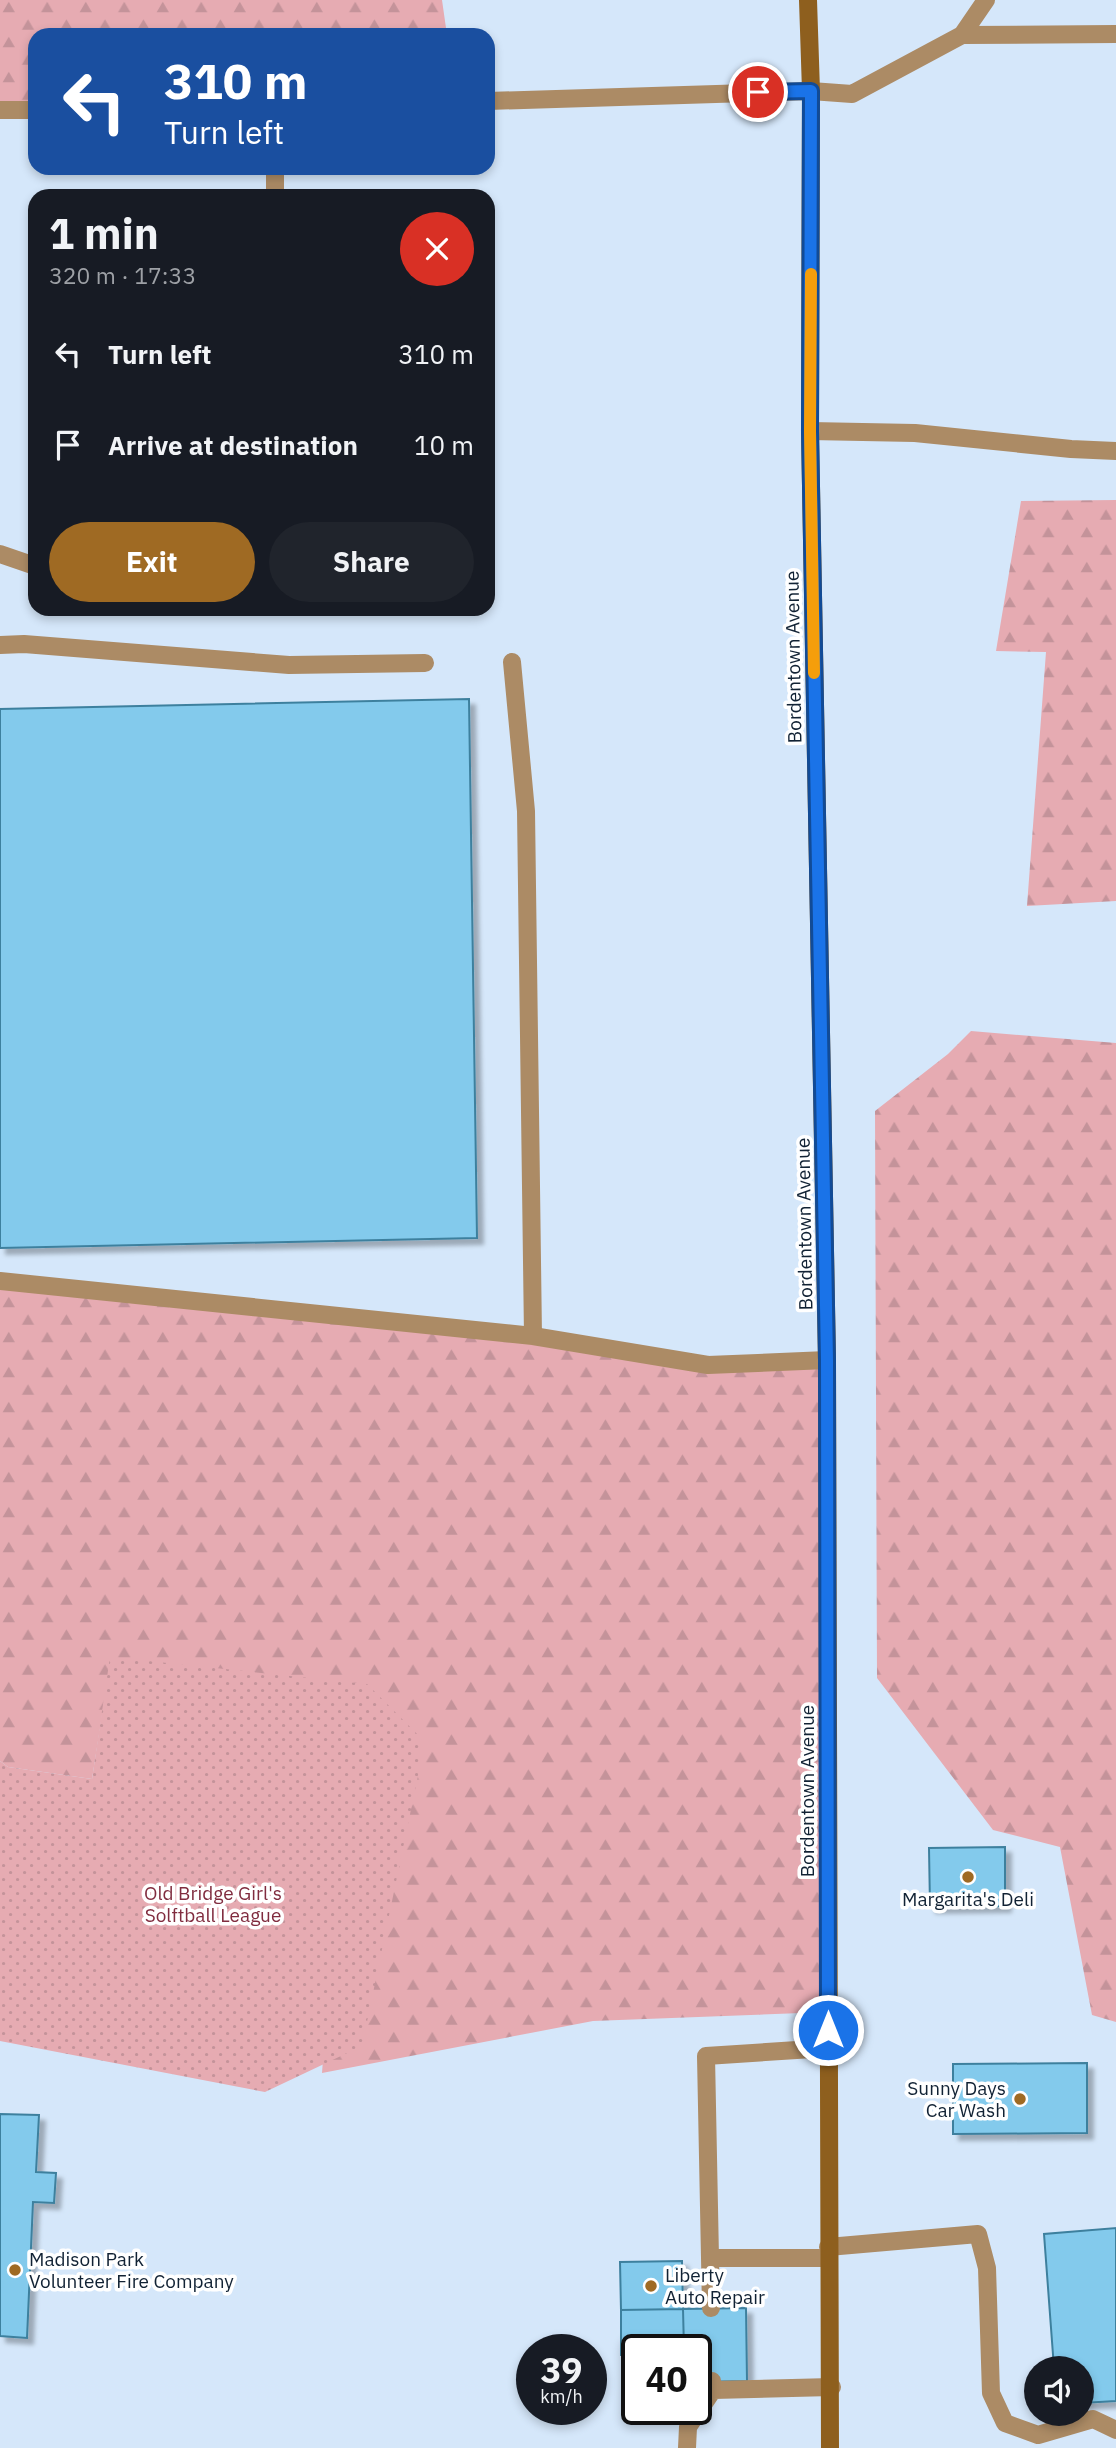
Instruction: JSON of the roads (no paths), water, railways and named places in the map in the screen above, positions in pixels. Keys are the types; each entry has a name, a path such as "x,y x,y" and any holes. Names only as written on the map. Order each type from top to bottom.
{"street":[{"name":"Bordentown Avenue","path":"808,0 811,91 810,431 827,1360 828,2252 832,2387 830,2448"}],"lane":[{"path":"495,101 811,91 852,94 962,35 986,0"},
{"path":"962,35 1116,34"},
{"path":"0,110 28,110"},
{"path":"810,431 915,433 1116,451"},
{"path":"0,554 28,564"},
{"path":"0,645 24,644 289,665 425,663"},
{"path":"512,662 526,811 533,1336"},
{"path":"0,1280 533,1336 708,1364 827,1360"},
{"path":"711,2308 706,2056 828,2048"},
{"path":"710,2258 828,2252 978,2234 987,2268 991,2393 1005,2423 1038,2435 1093,2419 1116,2430"},
{"path":"687,2448 688,2427 713,2386 832,2387"}],"place":[{"name":"Margarita's Deli","path":"968,1877"},
{"name":"Sunny Days Car Wash","path":"1020,2099"},
{"name":"Madison Park Volunteer Fire Company","path":"15,2270"},
{"name":"Liberty Auto Repair","path":"651,2286"}],"park label":[{"name":"Old Bridge Girl's Solftball League","path":"213,1904"}]}
